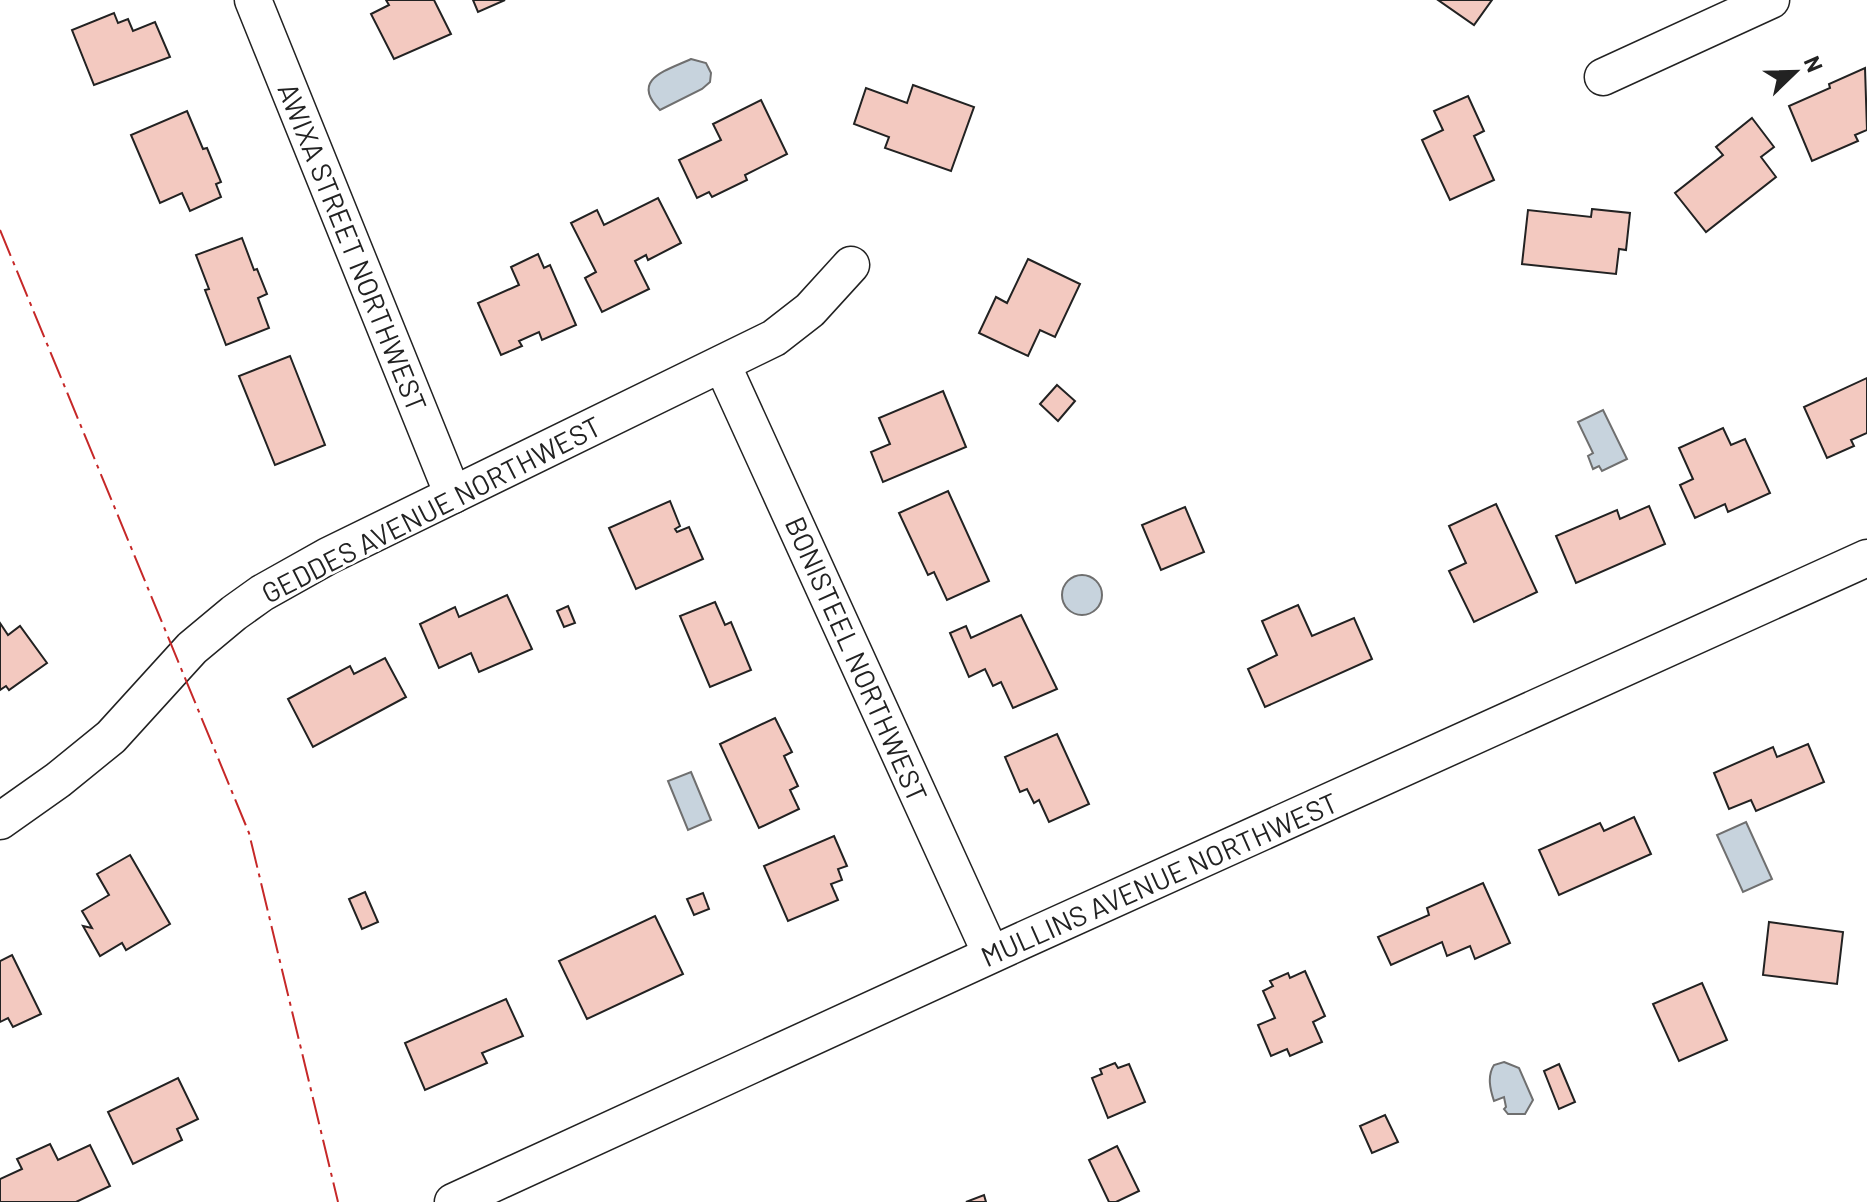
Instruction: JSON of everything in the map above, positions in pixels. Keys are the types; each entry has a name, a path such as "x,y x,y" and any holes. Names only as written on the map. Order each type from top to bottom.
{"street":[{"name":"AWIXA STREET NORTHWEST","path":"253,0 453,495"},
{"path":"1603,77 1771,0"},
{"name":"GEDDES AVENUE NORTHWEST","path":"0,821 111,737 192,648 262,593 328,556 774,338 810,310 851,265"},
{"name":"BONISTEEL NORTHWEST","path":"722,364 991,954"},
{"name":"MULLINS AVENUE NORTHWEST","path":"453,1202 991,954 1867,558"}],"shaded area":[{"path":"691,59 706,63 711,73 710,82 660,110 651,99 650,83 663,72"},
{"path":"1603,410 1627,459 1602,471 1599,466 1593,469 1588,456 1593,453 1578,422"},
{"path":"1082,575 1096,581 1102,595 1096,609 1082,615 1068,609 1062,595 1068,581"},
{"path":"691,772 711,820 688,830 668,781"},
{"path":"1746,822 1772,879 1743,892 1717,835"},
{"path":"1504,1062 1519,1068 1533,1100 1525,1114 1508,1114 1504,1109 1504,1097 1494,1101 1490,1074 1494,1065"}],"building":[{"path":"386,0 434,0 451,34 394,59 371,14 389,5"},
{"path":"473,0 505,0 478,12"},
{"path":"1438,0 1492,0 1474,25"},
{"path":"114,13 118,23 128,19 133,31 155,22 170,57 94,85 72,30"},
{"path":"1865,68 1867,130 1855,135 1858,141 1812,161 1789,106"},
{"path":"913,85 974,107 951,171 885,148 889,137 854,124 866,88 907,103"},
{"path":"1468,96 1484,131 1474,136 1494,180 1450,200 1422,140 1443,130 1434,111"},
{"path":"761,100 787,154 745,175 747,180 712,197 709,192 697,198 679,160 721,140 713,124"},
{"path":"187,111 221,182 216,184 221,197 190,211 182,193 160,203 131,135"},
{"path":"1752,118 1774,147 1761,157 1776,177 1706,232 1675,193 1723,155 1716,147"},
{"path":"658,198 681,243 648,260 646,255 635,261 649,289 602,312 585,278 596,272 571,223 597,210 604,225"},
{"path":"1592,209 1630,213 1626,250 1619,249 1616,274 1522,264 1528,210 1591,217"},
{"path":"242,238 267,294 258,298 269,328 226,345 205,290 209,289 196,255"},
{"path":"538,254 544,268 550,265 576,325 542,340 539,332 519,341 522,346 501,355 478,303 519,285 511,267"},
{"path":"1028,259 1080,284 1055,337 1040,330 1028,356 979,333 996,297 1007,303"},
{"path":"290,356 325,445 275,465 239,376"},
{"path":"1867,378 1867,433 1851,440 1854,446 1827,458 1804,407"},
{"path":"1057,385 1075,401 1058,421 1040,404"},
{"path":"943,391 966,447 883,482 871,452 890,444 879,418"},
{"path":"1723,428 1731,445 1745,439 1770,493 1728,512 1725,504 1695,518 1680,485 1693,479 1679,448"},
{"path":"948,491 989,581 947,600 934,572 928,575 899,513"},
{"path":"670,501 680,526 675,529 677,532 689,527 703,559 636,589 609,528"},
{"path":"1496,504 1537,592 1474,622 1449,571 1466,563 1449,526"},
{"path":"1649,506 1665,544 1576,583 1556,536 1617,510 1620,519"},
{"path":"1185,507 1204,552 1161,570 1142,525"},
{"path":"507,595 532,649 479,672 471,653 439,668 420,624 455,607 459,617"},
{"path":"715,602 725,625 731,622 751,670 710,687 680,616"},
{"path":"1298,605 1312,636 1354,618 1372,659 1265,707 1248,669 1277,655 1262,621"},
{"path":"568,606 575,623 564,627 557,611"},
{"path":"1021,615 1057,689 1013,708 1001,682 993,686 985,669 969,677 950,633 966,626 971,638"},
{"path":"0,623 8,635 20,626 47,663 9,690 6,686 0,690"},
{"path":"385,658 406,697 313,747 288,699 350,666 354,674"},
{"path":"775,718 792,752 784,756 798,786 790,790 799,809 759,828 720,744"},
{"path":"1057,734 1089,804 1049,822 1039,800 1034,803 1027,789 1020,792 1005,757"},
{"path":"1808,744 1824,782 1756,811 1751,800 1729,809 1714,773 1773,747 1777,757"},
{"path":"1634,817 1651,854 1559,895 1539,850 1600,823 1604,831"},
{"path":"834,836 847,866 838,869 842,880 831,884 838,900 788,921 764,866"},
{"path":"130,855 170,924 126,950 122,943 100,956 83,926 92,928 82,911 109,895 97,874"},
{"path":"1483,883 1510,943 1475,959 1470,946 1447,956 1442,942 1391,965 1378,937 1429,915 1427,908"},
{"path":"365,892 378,922 362,929 349,899"},
{"path":"703,893 709,909 694,915 687,899"},
{"path":"655,916 683,974 587,1019 559,961"},
{"path":"1769,922 1843,932 1837,984 1763,975"},
{"path":"12,955 41,1014 13,1027 8,1018 0,1022 0,961"},
{"path":"1305,971 1325,1016 1313,1022 1322,1042 1290,1056 1287,1049 1271,1056 1258,1025 1275,1018 1263,991 1273,986 1270,981 1288,973 1290,978"},
{"path":"1702,983 1727,1040 1679,1061 1653,1004"},
{"path":"506,999 523,1036 482,1053 487,1063 425,1090 405,1043"},
{"path":"1115,1063 1118,1068 1129,1064 1145,1102 1108,1118 1092,1078 1102,1074 1100,1069"},
{"path":"1559,1064 1575,1102 1559,1109 1544,1071"},
{"path":"178,1078 198,1119 177,1129 182,1140 133,1164 108,1112"},
{"path":"1385,1115 1398,1142 1372,1153 1360,1126"},
{"path":"50,1144 58,1160 90,1145 110,1186 76,1202 0,1202 0,1179 22,1169 17,1159"},
{"path":"1117,1146 1139,1191 1116,1202 1109,1202 1089,1160"},
{"path":"984,1195 986,1202 966,1202"}],"power":[{"path":"0,230 249,833 338,1202"}]}
